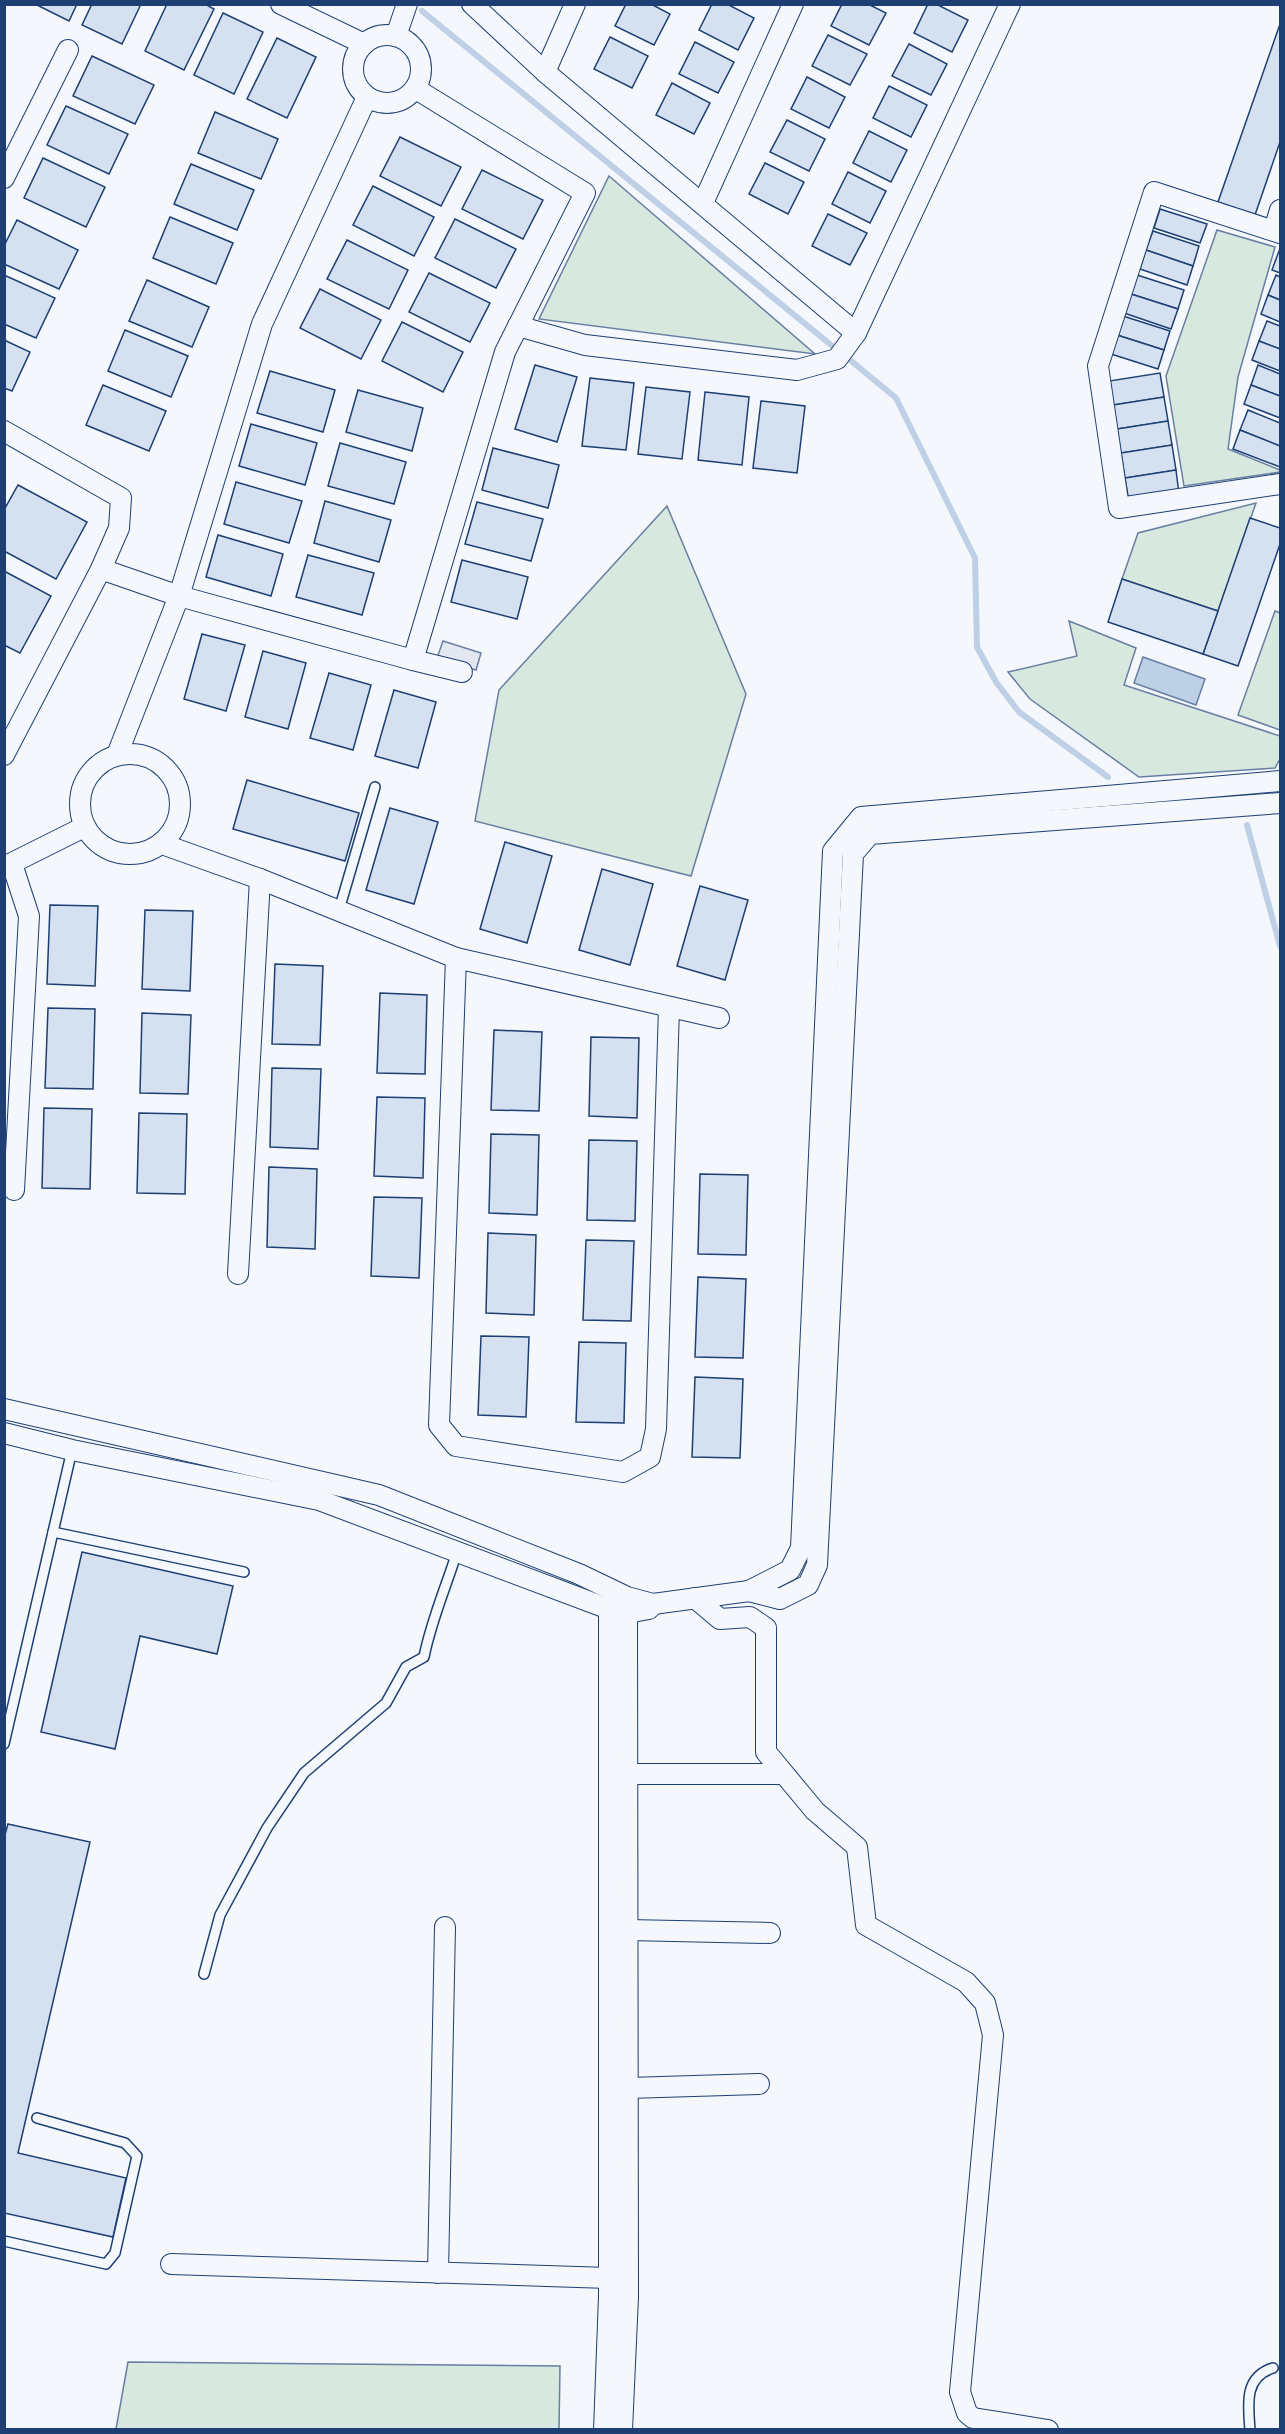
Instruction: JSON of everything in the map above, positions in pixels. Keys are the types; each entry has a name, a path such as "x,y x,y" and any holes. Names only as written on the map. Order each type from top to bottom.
{"street":[{"path":"281,4 364,44"},
{"path":"396,36 407,4"},
{"path":"472,4 545,72 856,333"},
{"path":"545,72 575,4"},
{"path":"703,203 793,4"},
{"path":"518,326 585,345 797,370 837,358 856,333 1010,4"},
{"path":"396,36 406,40 420,57 422,68 416,88 398,102 377,102 367,97 355,79 353,69 355,59 364,44 375,37 396,36"},
{"path":"4,178 68,50"},
{"path":"413,660 505,352 585,193 416,88"},
{"path":"117,755 179,596 262,324 367,97"},
{"path":"1281,210 1277,232 1154,192 1098,366 1119,508 1281,484"},
{"path":"4,431 121,498 119,528 101,569 4,755"},
{"path":"101,569 179,596 462,672"},
{"path":"140,754 161,764 176,781 181,803 177,825 162,844 142,854 119,854 99,845 84,828 79,805 83,783 97,765 117,755 140,754"},
{"path":"4,1408 379,1495 579,1574 627,1597 652,1604 749,1591 790,1570 801,1548 833,851 861,817 1281,781"},
{"path":"749,1591 780,1599 808,1585 818,1565 853,855 870,834 1281,803"},
{"path":"14,1190 29,916 8,865 84,828"},
{"path":"162,844 260,879 456,958 719,1018"},
{"path":"238,1274 260,879"},
{"path":"456,958 439,1425 456,1446 623,1472 650,1457 656,1429 669,1007"},
{"path":"4,1433 72,1450 319,1500 618,1611 649,1609 652,1604"},
{"path":"696,1598 720,1619 750,1617 766,1628 766,1752 781,1774 815,1811 857,1847 866,1924 966,1982 985,2003 993,2035 960,2392 967,2413 973,2418 1048,2430"},
{"path":"618,1611 627,1774 628,2297 622,2430"},
{"path":"604,2430 609,2278 618,1611"},
{"path":"627,1774 781,1774"},
{"path":"438,2273 445,1927"},
{"path":"627,1930 770,1933"},
{"path":"628,2088 759,2084"},
{"path":"171,2264 609,2278"}],"lane":[{"path":"339,910 375,787"},
{"path":"4,1744 72,1450"},
{"path":"53,1532 243,1572"},
{"path":"204,1974 220,1915 267,1828 304,1773 386,1702 406,1667 424,1657 430,1626 440,1606 457,1552"},
{"path":"4,2241 106,2264 115,2253 137,2156 125,2143 37,2118"},
{"path":"1250,2430 1250,2390 1262,2371 1273,2368"}],"shaded area":[{"path":"609,176 815,354 539,319"},
{"path":"1217,230 1275,247 1238,377 1228,449 1280,470 1280,472 1184,486 1166,376"},
{"path":"1256,503 1218,611 1122,579 1138,533"},
{"path":"667,506 746,694 691,876 475,821 499,690"},
{"path":"1275,611 1280,613 1280,730 1238,715"},
{"path":"1069,621 1136,648 1124,685 1280,736 1280,759 1275,768 1139,777 1030,699 1008,672 1077,656"},
{"path":"443,641 481,653 476,670 437,658"},
{"path":"128,2362 560,2366 559,2429 116,2429"}],"water":[{"path":"1143,657 1205,679 1196,705 1134,683"}],"building":[{"path":"35,4 77,4 69,21"},
{"path":"92,4 141,4 122,44 82,25"},
{"path":"167,4 205,4 214,9 184,70 145,51"},
{"path":"626,4 651,4 670,14 654,45 615,26"},
{"path":"712,4 727,4 754,18 738,50 699,30"},
{"path":"842,4 868,4 886,13 869,45 831,26"},
{"path":"928,4 936,4 968,20 952,52 914,33"},
{"path":"223,13 263,32 234,94 194,75"},
{"path":"1280,24 1280,142 1255,215 1218,202"},
{"path":"828,35 867,54 850,85 812,66"},
{"path":"610,37 648,56 632,88 594,69"},
{"path":"277,38 316,57 287,118 247,99"},
{"path":"695,42 734,62 718,93 679,74"},
{"path":"909,44 947,64 931,95 892,76"},
{"path":"92,56 154,85 135,124 73,96"},
{"path":"807,77 845,97 829,128 791,109"},
{"path":"672,83 710,103 694,134 656,115"},
{"path":"889,86 927,105 911,137 873,118"},
{"path":"66,106 128,134 109,174 47,145"},
{"path":"215,112 278,139 261,179 198,153"},
{"path":"787,120 825,139 809,171 770,152"},
{"path":"869,131 907,150 891,182 853,163"},
{"path":"400,137 461,167 441,206 380,176"},
{"path":"43,158 105,187 86,227 24,198"},
{"path":"765,163 804,182 788,214 749,194"},
{"path":"191,164 254,190 237,230 174,204"},
{"path":"482,170 543,200 523,239 462,209"},
{"path":"848,172 886,191 870,223 832,204"},
{"path":"373,186 434,217 414,256 353,225"},
{"path":"1160,209 1207,224 1200,243 1154,228"},
{"path":"828,214 867,233 850,265 812,246"},
{"path":"170,217 233,243 216,284 153,258"},
{"path":"455,219 516,249 496,288 435,258"},
{"path":"17,220 78,250 59,289 4,264 4,246"},
{"path":"1153,231 1199,246 1193,266 1146,250"},
{"path":"347,240 408,270 389,309 327,279"},
{"path":"1146,250 1193,266 1187,285 1140,269"},
{"path":"1280,252 1280,273 1272,270"},
{"path":"429,273 490,303 470,342 409,312"},
{"path":"4,275 55,298 36,338 4,324"},
{"path":"1137,275 1184,290 1178,309 1131,294"},
{"path":"1276,275 1280,277 1280,300 1268,295"},
{"path":"147,280 209,307 192,347 129,321"},
{"path":"320,289 381,320 361,359 300,328"},
{"path":"1131,294 1178,309 1171,329 1124,313"},
{"path":"1268,295 1280,300 1280,322 1261,314"},
{"path":"1123,316 1170,331 1164,350 1117,335"},
{"path":"1267,321 1280,326 1280,349 1259,341"},
{"path":"402,322 463,352 443,392 382,361"},
{"path":"125,330 188,356 171,397 108,371"},
{"path":"1117,335 1164,350 1158,369 1111,354"},
{"path":"4,340 30,352 12,391 4,388"},
{"path":"1259,341 1280,349 1280,371 1252,360"},
{"path":"535,365 577,377 557,442 515,429"},
{"path":"1258,365 1280,374 1280,396 1251,385"},
{"path":"270,371 335,390 323,432 257,413"},
{"path":"1160,373 1164,397 1113,405 1109,381"},
{"path":"590,378 634,383 626,450 582,446"},
{"path":"103,385 166,411 149,451 86,425"},
{"path":"1251,385 1280,396 1280,418 1244,404"},
{"path":"646,387 690,392 682,459 638,454"},
{"path":"358,390 423,408 412,451 346,432"},
{"path":"705,392 749,397 742,465 698,460"},
{"path":"1164,397 1168,421 1117,429 1113,405"},
{"path":"761,401 805,406 797,473 753,468"},
{"path":"1248,410 1280,423 1280,446 1240,430"},
{"path":"1168,421 1172,445 1121,453 1117,429"},
{"path":"251,424 317,443 305,485 239,466"},
{"path":"1240,430 1280,446 1280,467 1233,449"},
{"path":"340,443 406,462 394,504 328,486"},
{"path":"1172,445 1176,470 1125,478 1121,453"},
{"path":"493,448 559,465 548,508 482,490"},
{"path":"1176,470 1179,494 1129,502 1125,478"},
{"path":"236,482 302,501 289,543 224,524"},
{"path":"18,485 87,522 56,579 4,551 4,510"},
{"path":"325,501 391,520 379,562 314,543"},
{"path":"477,502 543,519 531,561 465,544"},
{"path":"1250,518 1280,528 1280,544 1238,666 1203,654"},
{"path":"218,535 283,554 271,596 206,577"},
{"path":"308,555 374,573 362,615 296,597"},
{"path":"462,560 528,577 517,619 451,602"},
{"path":"4,571 51,596 20,653 4,645"},
{"path":"1122,579 1218,611 1203,654 1108,622"},
{"path":"202,634 245,645 226,711 184,699"},
{"path":"263,651 306,663 288,729 245,717"},
{"path":"329,673 371,685 353,750 310,738"},
{"path":"394,690 436,702 418,768 375,756"},
{"path":"247,780 359,813 345,861 233,829"},
{"path":"390,808 438,822 414,904 366,890"},
{"path":"505,842 552,856 527,943 480,929"},
{"path":"602,869 653,884 630,965 579,950"},
{"path":"700,886 748,900 725,980 677,966"},
{"path":"50,905 98,906 95,986 47,984"},
{"path":"145,910 193,911 190,991 142,989"},
{"path":"275,964 323,966 320,1045 272,1044"},
{"path":"380,993 427,995 425,1074 377,1073"},
{"path":"48,1008 95,1009 93,1089 45,1088"},
{"path":"142,1013 191,1015 188,1094 140,1093"},
{"path":"494,1030 542,1032 539,1111 491,1110"},
{"path":"591,1037 639,1038 637,1118 589,1116"},
{"path":"272,1068 321,1069 318,1149 270,1147"},
{"path":"377,1097 425,1098 423,1178 374,1176"},
{"path":"44,1108 92,1109 90,1189 42,1188"},
{"path":"139,1113 187,1114 185,1194 137,1193"},
{"path":"491,1134 539,1135 537,1215 489,1213"},
{"path":"589,1140 637,1141 635,1221 587,1220"},
{"path":"269,1167 317,1169 315,1249 267,1247"},
{"path":"700,1174 748,1175 746,1255 698,1254"},
{"path":"374,1197 422,1198 419,1278 371,1276"},
{"path":"488,1233 536,1235 534,1315 486,1313"},
{"path":"586,1240 634,1241 631,1321 583,1320"},
{"path":"698,1277 746,1279 743,1358 695,1357"},
{"path":"481,1336 529,1337 526,1417 478,1415"},
{"path":"579,1342 626,1343 624,1423 576,1422"},
{"path":"695,1377 743,1379 740,1458 692,1457"},
{"path":"82,1552 233,1586 217,1654 140,1636 115,1749 41,1732"},
{"path":"8,1824 90,1842 18,2153 126,2178 113,2237 4,2213 4,1838"}],"waterway":[{"path":"422,11 836,349"},
{"path":"844,355 896,398 975,558 977,647 996,682 1019,712 1108,777"},
{"path":"1247,825 1280,946"}]}
